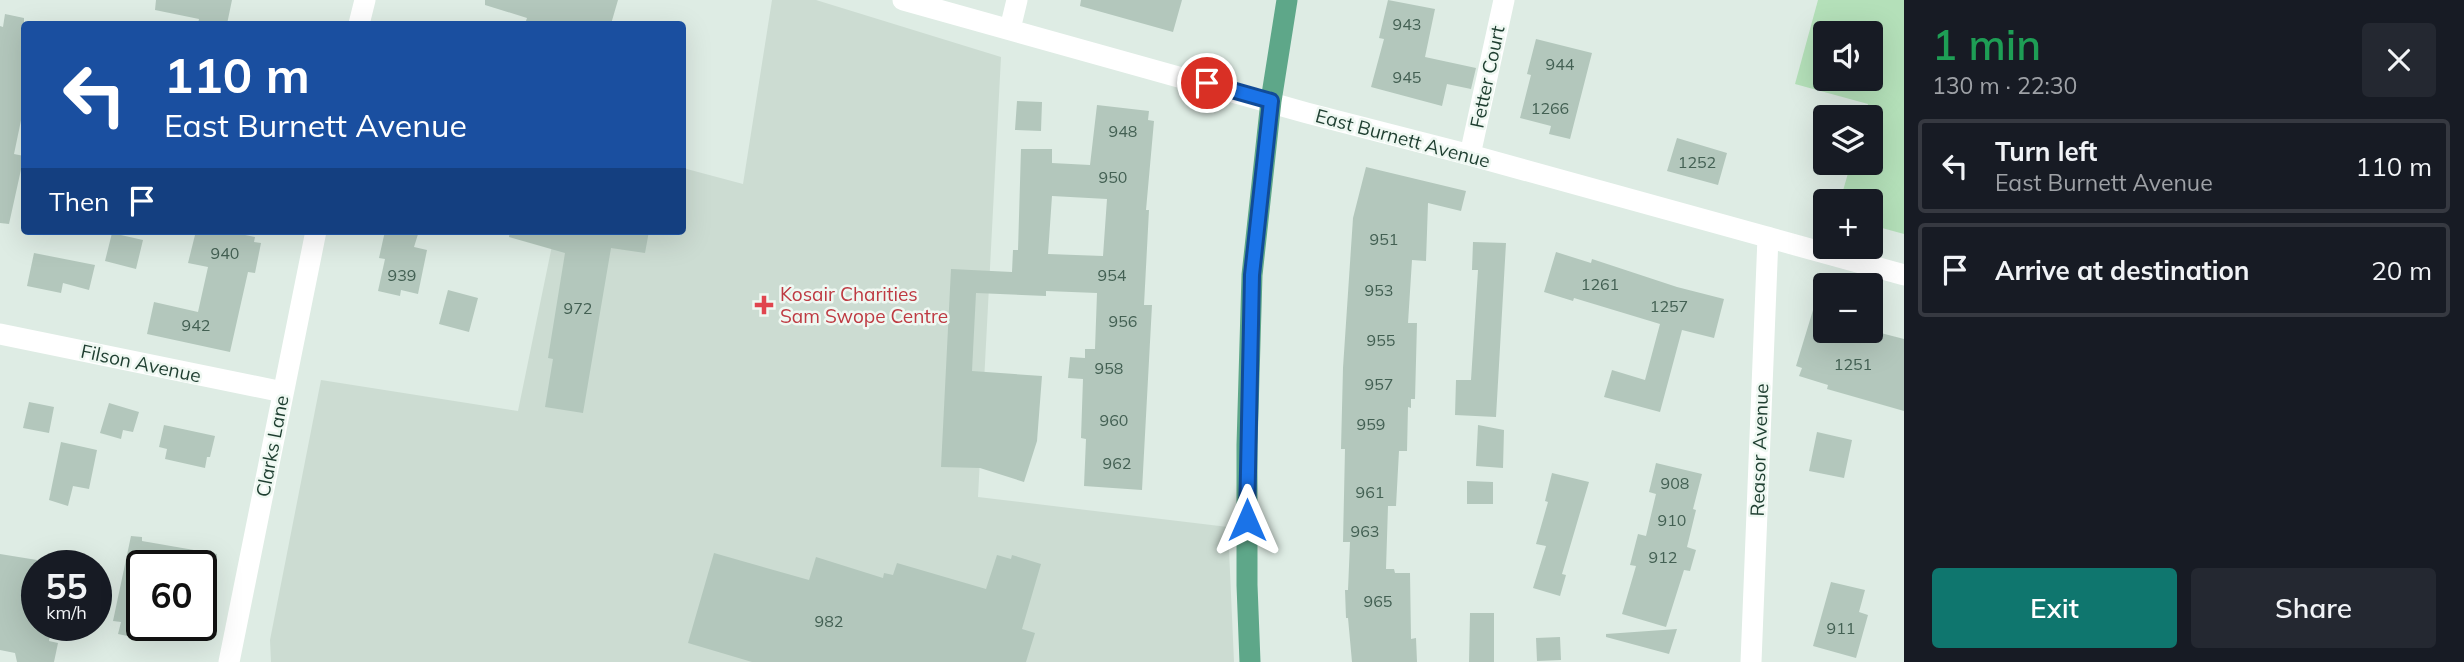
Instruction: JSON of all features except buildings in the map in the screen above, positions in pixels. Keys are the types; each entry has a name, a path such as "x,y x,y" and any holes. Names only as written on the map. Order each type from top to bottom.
{"main road":[{"path":"1250,662 1247,445 1252,275 1271,101 1287,0"}],"street":[{"path":"360,21 365,0"},
{"name":"East Burnett Avenue","path":"903,0 1904,275"},
{"path":"1010,29 1017,0"},
{"name":"Fetter Court","path":"1470,155 1504,0"},
{"name":"Clarks Lane","path":"229,662 315,235"},
{"name":"Reasor Avenue","path":"1751,662 1768,237"},
{"name":"Filson Avenue","path":"0,334 283,392"}],"shaded area":[{"name":"Kosair Charities Sam Swope Centre","path":"772,0 816,0 1001,57 978,497 1228,527 1234,662 271,662 270,640 321,380 518,411 554,235 686,235 686,169 743,184"}],"green space":[{"path":"1818,0 1904,0 1904,234 1883,228 1883,189 1843,189 1848,175 1883,175 1883,105 1868,105 1821,91 1883,91 1883,21 1813,21 1813,89 1795,84"}],"place":[{"name":"Kosair Charities Sam Swope Centre","path":"764,305"}],"route":[{"path":"1207,83 1271,101 1252,275 1247,520"}]}
